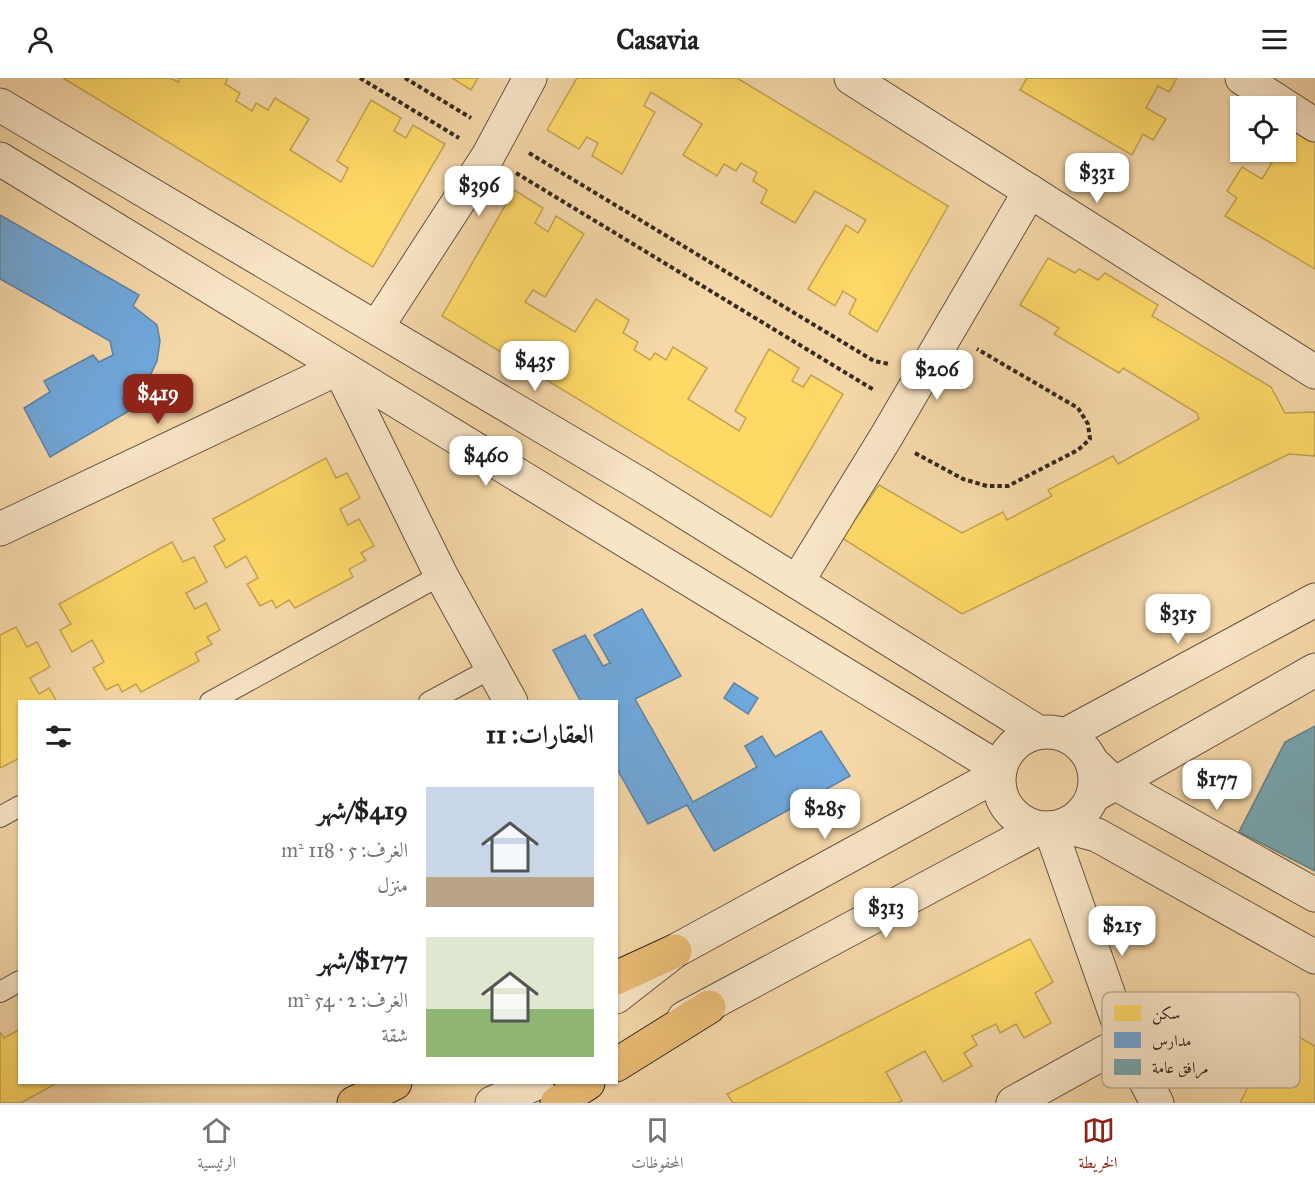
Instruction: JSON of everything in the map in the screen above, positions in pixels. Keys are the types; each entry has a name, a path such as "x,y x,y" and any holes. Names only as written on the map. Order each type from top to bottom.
{"highway":[{"path":"618,977 675,951"},
{"path":"618,1064 709,1006"},
{"path":"354,1103 393,1084"},
{"path":"557,1103 586,1084"}],"street":[{"path":"377,327 494,146 530,78"},
{"path":"851,78 1315,372"},
{"path":"1242,78 1315,124"},
{"path":"0,105 377,327 1051,734 1077,741 1100,780 1315,895"},
{"path":"0,159 1000,772"},
{"path":"797,582 886,437 1030,191"},
{"path":"0,529 339,368"},
{"path":"339,368 441,575 510,700"},
{"path":"1315,600 1051,734 1025,737 1014,745 1000,772 1000,793 1008,809 1022,821 1097,835 1315,957"},
{"path":"618,1047 709,1006 1051,827 1076,819 1100,780 1315,670"},
{"path":"618,995 675,951 1000,772"},
{"path":"1051,827 1108,992"},
{"path":"1012,1103 1102,1054"},
{"path":"483,1103 507,1084"},
{"path":"492,1103 535,1084"},
{"path":"1149,1088 1157,1103"}],"lane":[{"path":"214,700 441,575"},
{"path":"433,700 492,668"},
{"path":"0,817 18,807"},
{"path":"0,992 18,982"}],"path":[{"path":"360,78 494,146 874,361 889,364 895,360"},
{"path":"405,78 494,146 903,408"},
{"path":"886,437 963,479 987,486 1008,486 1078,450 1090,439 1088,424 1078,408 947,332"}],"building: سكن":[{"path":"63,78 170,78 178,82 180,78 228,78 225,84 240,93 236,101 252,111 256,103 268,110 275,98 309,119 290,150 341,182 348,168 337,161 371,100 401,118 394,131 406,138 413,125 445,144 373,267"},
{"path":"452,78 478,78 471,90"},
{"path":"577,78 737,78 948,206 877,332 849,314 856,299 843,291 835,306 808,289 846,225 858,233 866,220 815,191 795,223 761,203 767,190 753,181 757,172 741,163 736,171 724,164 717,176 683,155 702,124 651,92 644,106 655,112 622,174 592,156 598,143 587,137 579,149 547,130"},
{"path":"1027,78 1177,78 1169,92 1158,86 1146,108 1166,119 1153,140 1143,134 1132,155 1020,90"},
{"path":"1296,133 1309,141 1315,133 1315,269 1225,216 1237,198 1227,191 1242,167 1262,179 1272,163 1270,162 1296,162"},
{"path":"514,190 543,208 535,223 548,232 556,216 584,234 545,297 533,290 525,302 575,332 596,299 629,320 623,333 638,342 634,350 650,360 655,353 666,360 673,347 707,368 688,399 739,431 746,418 735,411 769,349 799,368 792,381 803,387 811,375 843,394 771,517 442,316"},
{"path":"1048,258 1075,273 1079,269 1098,280 1105,273 1158,305 1152,316 1271,387 1285,413 1315,412 1315,456 1289,454 962,614 842,538 879,485 962,533 1003,512 1007,520 1052,496 1048,490 1113,456 1118,464 1199,419 1197,413 1123,368 1119,373 1054,334 1059,328 1020,305"},
{"path":"326,458 336,478 347,473 360,498 340,509 348,525 359,519 374,546 361,553 366,560 349,569 353,577 295,608 289,600 276,608 272,600 260,606 247,584 258,578 246,556 226,568 214,546 225,540 213,519"},
{"path":"172,542 183,562 194,557 207,582 186,593 195,609 206,603 220,630 207,637 212,644 195,653 199,661 141,692 136,684 122,692 118,684 106,690 93,668 104,662 92,640 72,652 60,630 71,624 59,604"},
{"path":"16,627 27,647 37,642 50,667 30,678 39,694 49,688 56,700 18,700 18,759 0,768 0,635"},
{"path":"1030,939 1053,982 1035,993 1051,1023 1024,1038 1016,1024 1000,1033 996,1024 972,1036 977,1045 964,1053 972,1066 943,1082 925,1051 886,1072 902,1101 897,1103 733,1103 727,1094"},
{"path":"18,1030 18,1084 55,1084 21,1103 0,1103 0,1032 4,1038"},
{"path":"1300,1038 1315,1046 1315,1103 1240,1103 1248,1088 1300,1088"}],"building: مدارس":[{"path":"0,215 139,295 133,306 157,325 160,341 157,361 148,380 122,398 129,411 50,457 24,408 50,392 44,381 93,355 99,362 113,355 110,341 0,279"},
{"path":"642,609 681,676 635,699 693,802 757,767 745,746 762,736 775,757 821,731 850,776 714,851 687,805 648,824 618,771 618,700 580,700 553,650 585,635 603,666 610,663 594,635"},
{"path":"734,683 758,698 748,714 724,698"}],"building: مرافق عامة":[{"path":"1315,726 1315,871 1239,832 1285,742"}]}
